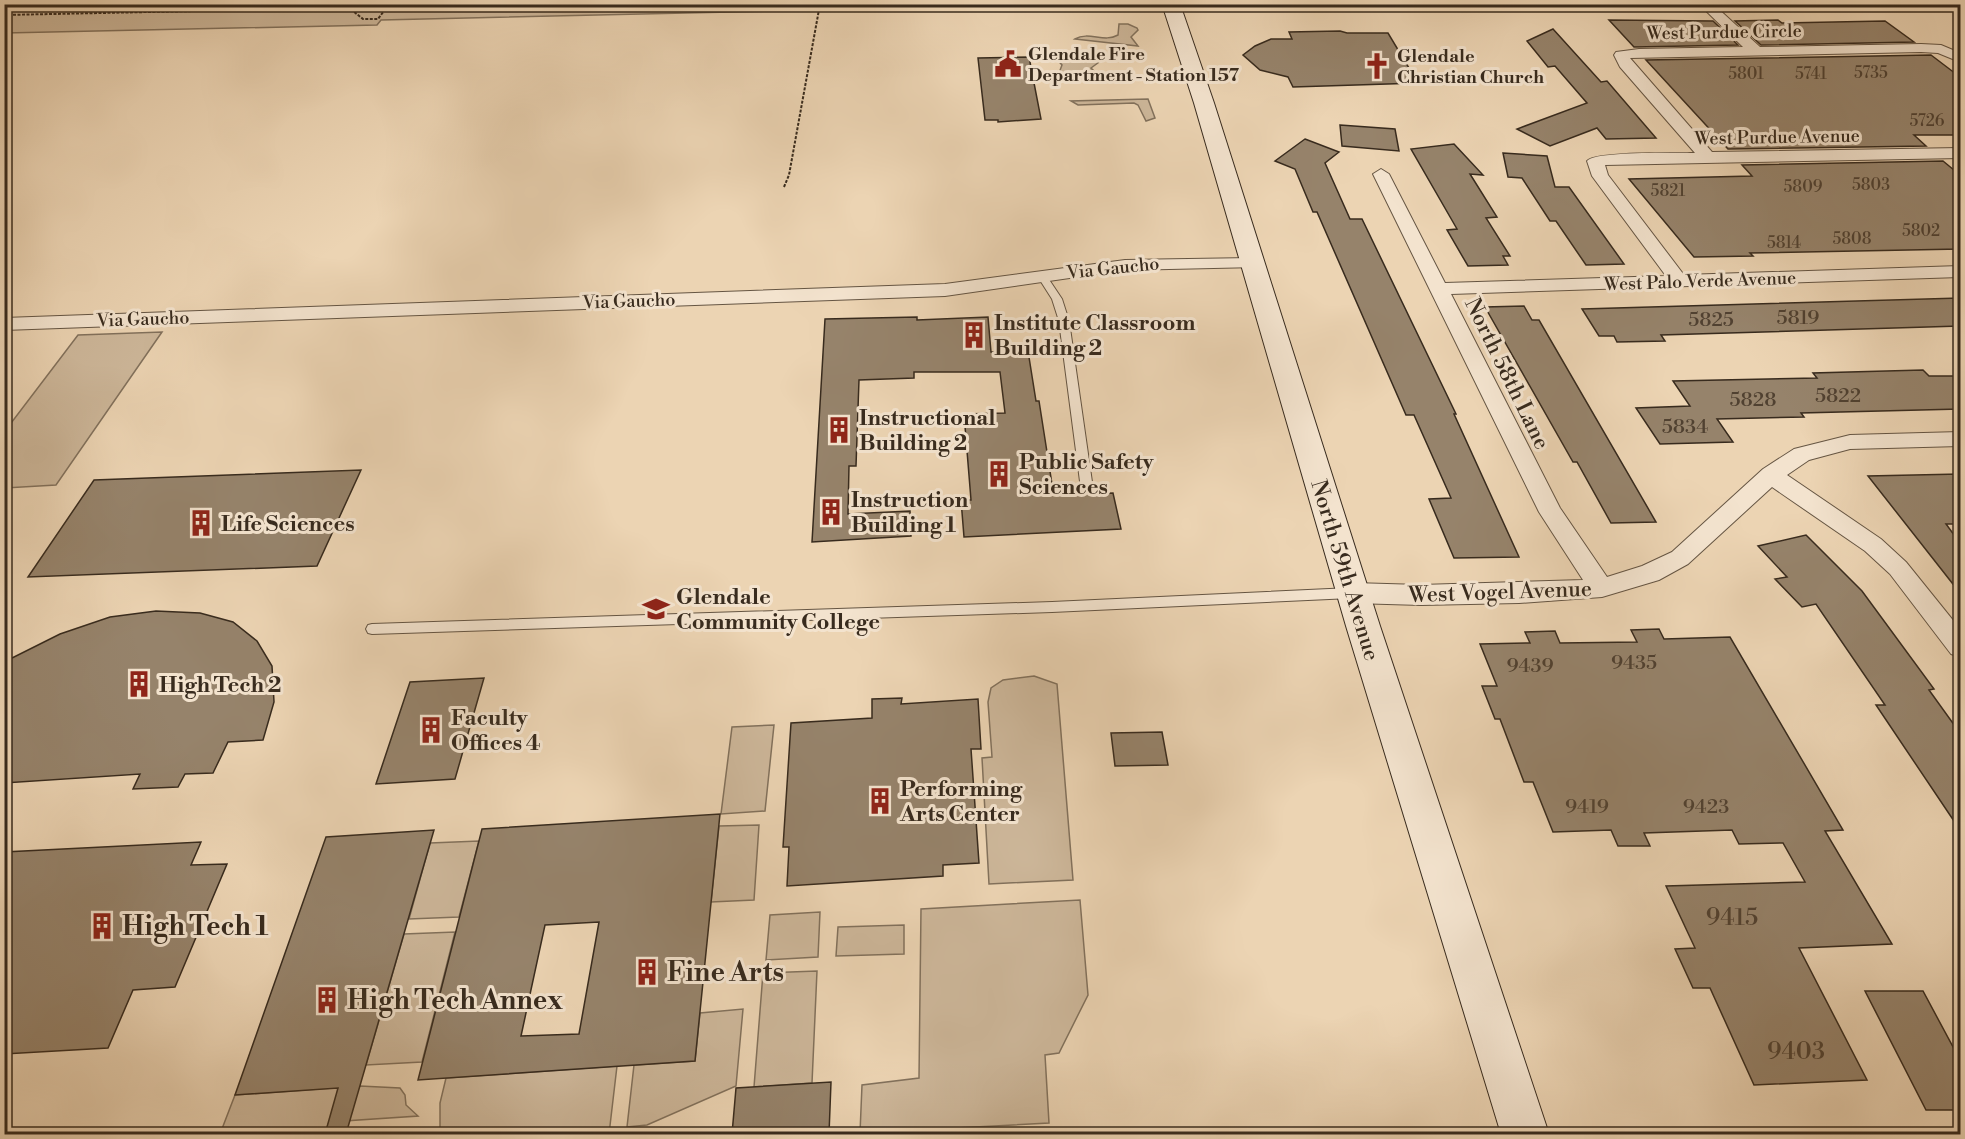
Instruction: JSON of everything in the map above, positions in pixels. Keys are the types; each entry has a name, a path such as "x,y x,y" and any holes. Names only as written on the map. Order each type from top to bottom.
{"main road":[{"name":"North 59th Avenue","path":"1172,5 1353,593 1525,1134"}],"street":[{"path":"1172,5 1252,4"},
{"path":"1705,4 1756,51"},
{"name":"West Purdue Circle","path":"1707,158 1625,64 1621,55 1921,48 1941,49 1960,58"},
{"name":"West Purdue Avenue","path":"1679,281 1600,176 1594,161 1960,153"},
{"name":"North 58th Lane","path":"1381,174 1550,512 1602,588"},
{"name":"Via Gaucho","path":"4,324 945,290 1125,265 1251,263"},
{"name":"West Palo Verde Avenue","path":"1440,289 1960,272"},
{"name":"West Vogel Avenue","path":"1353,593 1519,593 1602,588 1650,573 1680,558 1771,475 1802,454 1850,442 1960,439"},
{"path":"1771,475 1873,545 1898,568 1960,647"}],"lane":[{"path":"1044,277 1057,299 1064,321 1087,489"},
{"path":"372,629 1061,607 1353,593"}],"path":[{"path":"4,15 329,8 347,9 363,19 378,19 389,4"},
{"path":"784,187 789,174 820,4"}],"shaded area":[{"path":"4,5 1041,5 381,20 377,25 5,33"},
{"path":"1119,24 1128,24 1137,28 1138,30 1131,37 1138,46 1075,39 1086,36 1113,37 1118,35"},
{"path":"1050,52 1106,57 1091,68 1103,80 1053,77 1059,73 1062,65"},
{"path":"1148,99 1155,118 1146,121 1138,105 1134,103 1078,105 1071,101"},
{"path":"162,332 56,485 5,488 5,431 78,335"},
{"path":"1034,676 1057,684 1073,880 989,884 982,758 992,757 988,702 991,688 1003,680"},
{"path":"774,725 765,811 721,814 732,727"},
{"path":"759,825 754,900 711,902 719,826"},
{"path":"479,841 459,917 409,919 430,843"},
{"path":"1080,900 1088,995 1059,1053 1045,1055 1049,1123 860,1133 862,1085 919,1078 921,909"},
{"path":"820,912 818,957 766,960 770,915"},
{"path":"904,925 904,954 836,956 838,927"},
{"path":"455,932 422,1062 366,1065 404,934"},
{"path":"817,971 812,1083 754,1087 763,973"},
{"path":"743,1009 736,1086 647,1125 627,1127 634,1065 695,1061 700,1013"},
{"path":"617,1066 609,1134 440,1134 440,1103 446,1078"},
{"path":"360,1086 400,1088 405,1095 406,1105 418,1116 329,1122 325,1134 220,1134 235,1095"}],"building":[{"path":"1609,20 1713,21 1738,45 1634,47"},
{"path":"1778,20 1782,23 1885,21 1914,42 1761,45 1735,21"},
{"path":"1553,29 1601,82 1607,81 1656,138 1606,139 1597,128 1550,146 1517,129 1587,103 1555,66 1548,67 1527,41"},
{"path":"1289,32 1388,33 1418,83 1293,87 1288,77 1260,70 1243,55 1255,46 1271,39 1292,39"},
{"path":"1931,55 1960,77 1960,135 1914,135 1926,146 1728,149 1646,60"},
{"name":"Glendale Fire Department - Station 157","path":"1029,57 1041,119 998,122 998,120 985,120 978,58"},
{"path":"1340,125 1395,129 1399,151 1342,146"},
{"path":"1305,139 1339,152 1325,163 1350,219 1362,219 1456,414 1454,414 1519,557 1454,558 1429,499 1451,498 1414,415 1406,415 1317,212 1313,212 1295,169 1275,161"},
{"path":"1454,144 1483,175 1470,174 1497,217 1486,218 1510,256 1503,256 1508,265 1468,266 1447,230 1457,229 1411,149"},
{"path":"1503,153 1547,156 1555,187 1569,187 1624,264 1586,265 1556,221 1550,221 1522,178 1508,177"},
{"path":"1943,161 1960,175 1960,249 1750,253 1753,256 1694,257 1629,179 1752,176 1742,165"},
{"path":"1960,298 1960,326 1661,335 1665,341 1617,342 1614,336 1599,336 1582,309"},
{"path":"1524,306 1532,320 1539,320 1656,522 1611,523 1577,462 1573,462 1485,307"},
{"path":"917,317 917,320 988,317 991,352 1028,351 1036,401 1039,401 1052,484 1058,483 1060,495 1113,493 1121,529 964,537 961,500 971,500 964,414 1005,413 1000,372 914,372 914,378 859,380 856,466 849,466 848,514 910,511 911,536 812,542 825,319"},
{"path":"1923,370 1929,376 1960,376 1960,409 1801,413 1804,417 1717,419 1733,442 1660,444 1636,408 1690,406 1673,381 1817,378 1813,373"},
{"name":"Life Sciences","path":"361,470 317,566 28,577 94,480"},
{"path":"1960,474 1960,524 1946,524 1960,543 1960,593 1868,476"},
{"path":"1806,535 1862,591 1934,689 1929,690 1960,733 1960,830 1876,705 1885,705 1816,604 1802,607 1775,579 1787,577 1758,546"},
{"name":"High Tech 2","path":"156,611 200,613 233,622 257,641 272,666 274,702 263,740 228,742 213,773 185,774 178,787 133,789 140,774 4,783 4,662 60,634 110,617"},
{"path":"1659,629 1664,639 1730,637 1843,830 1825,831 1892,944 1799,948 1867,1080 1754,1085 1710,988 1693,988 1675,949 1695,948 1666,886 1805,882 1783,843 1739,844 1732,830 1644,833 1650,846 1618,846 1611,830 1553,832 1533,782 1524,782 1500,719 1495,719 1482,686 1497,686 1480,644 1530,643 1525,632 1555,631 1560,643 1637,642 1631,630"},
{"name":"Faculty Offices 4","path":"484,678 455,779 376,784 410,682"},
{"name":"Performing Arts Center","path":"902,698 901,704 978,699 981,749 971,749 979,863 943,865 943,876 787,886 789,847 783,847 791,723 872,718 872,699"},
{"path":"1162,732 1168,765 1115,766 1111,733"},
{"name":"Fine Arts","path":"720,814 695,1061 418,1080 482,829","holes":["599,922 579,1034 521,1036 545,925"]},
{"name":"High Tech Annex","path":"434,830 346,1134 325,1134 338,1088 235,1095 326,837"},
{"name":"High Tech 1","path":"201,842 191,865 227,864 175,987 133,990 108,1048 4,1054 4,852"},
{"path":"1865,991 1923,991 1960,1060 1960,1110 1926,1110"},
{"path":"831,1082 829,1134 732,1134 736,1088"}],"place":[{"name":"Glendale Fire Department - Station 157","path":"1008,64"},
{"name":"Glendale Christian Church","path":"1377,66"},
{"name":"Institute Classroom Building 2","path":"974,335"},
{"name":"Instructional Building 2","path":"839,430"},
{"name":"Public Safety Sciences","path":"999,474"},
{"name":"Instruction Building 1","path":"831,512"},
{"name":"Life Sciences","path":"201,523"},
{"name":"Glendale Community College","path":"656,609"},
{"name":"High Tech 2","path":"139,684"},
{"name":"Faculty Offices 4","path":"431,730"},
{"name":"Performing Arts Center","path":"880,801"},
{"name":"High Tech 1","path":"102,926"},
{"name":"Fine Arts","path":"647,972"},
{"name":"High Tech Annex","path":"327,1000"}]}
